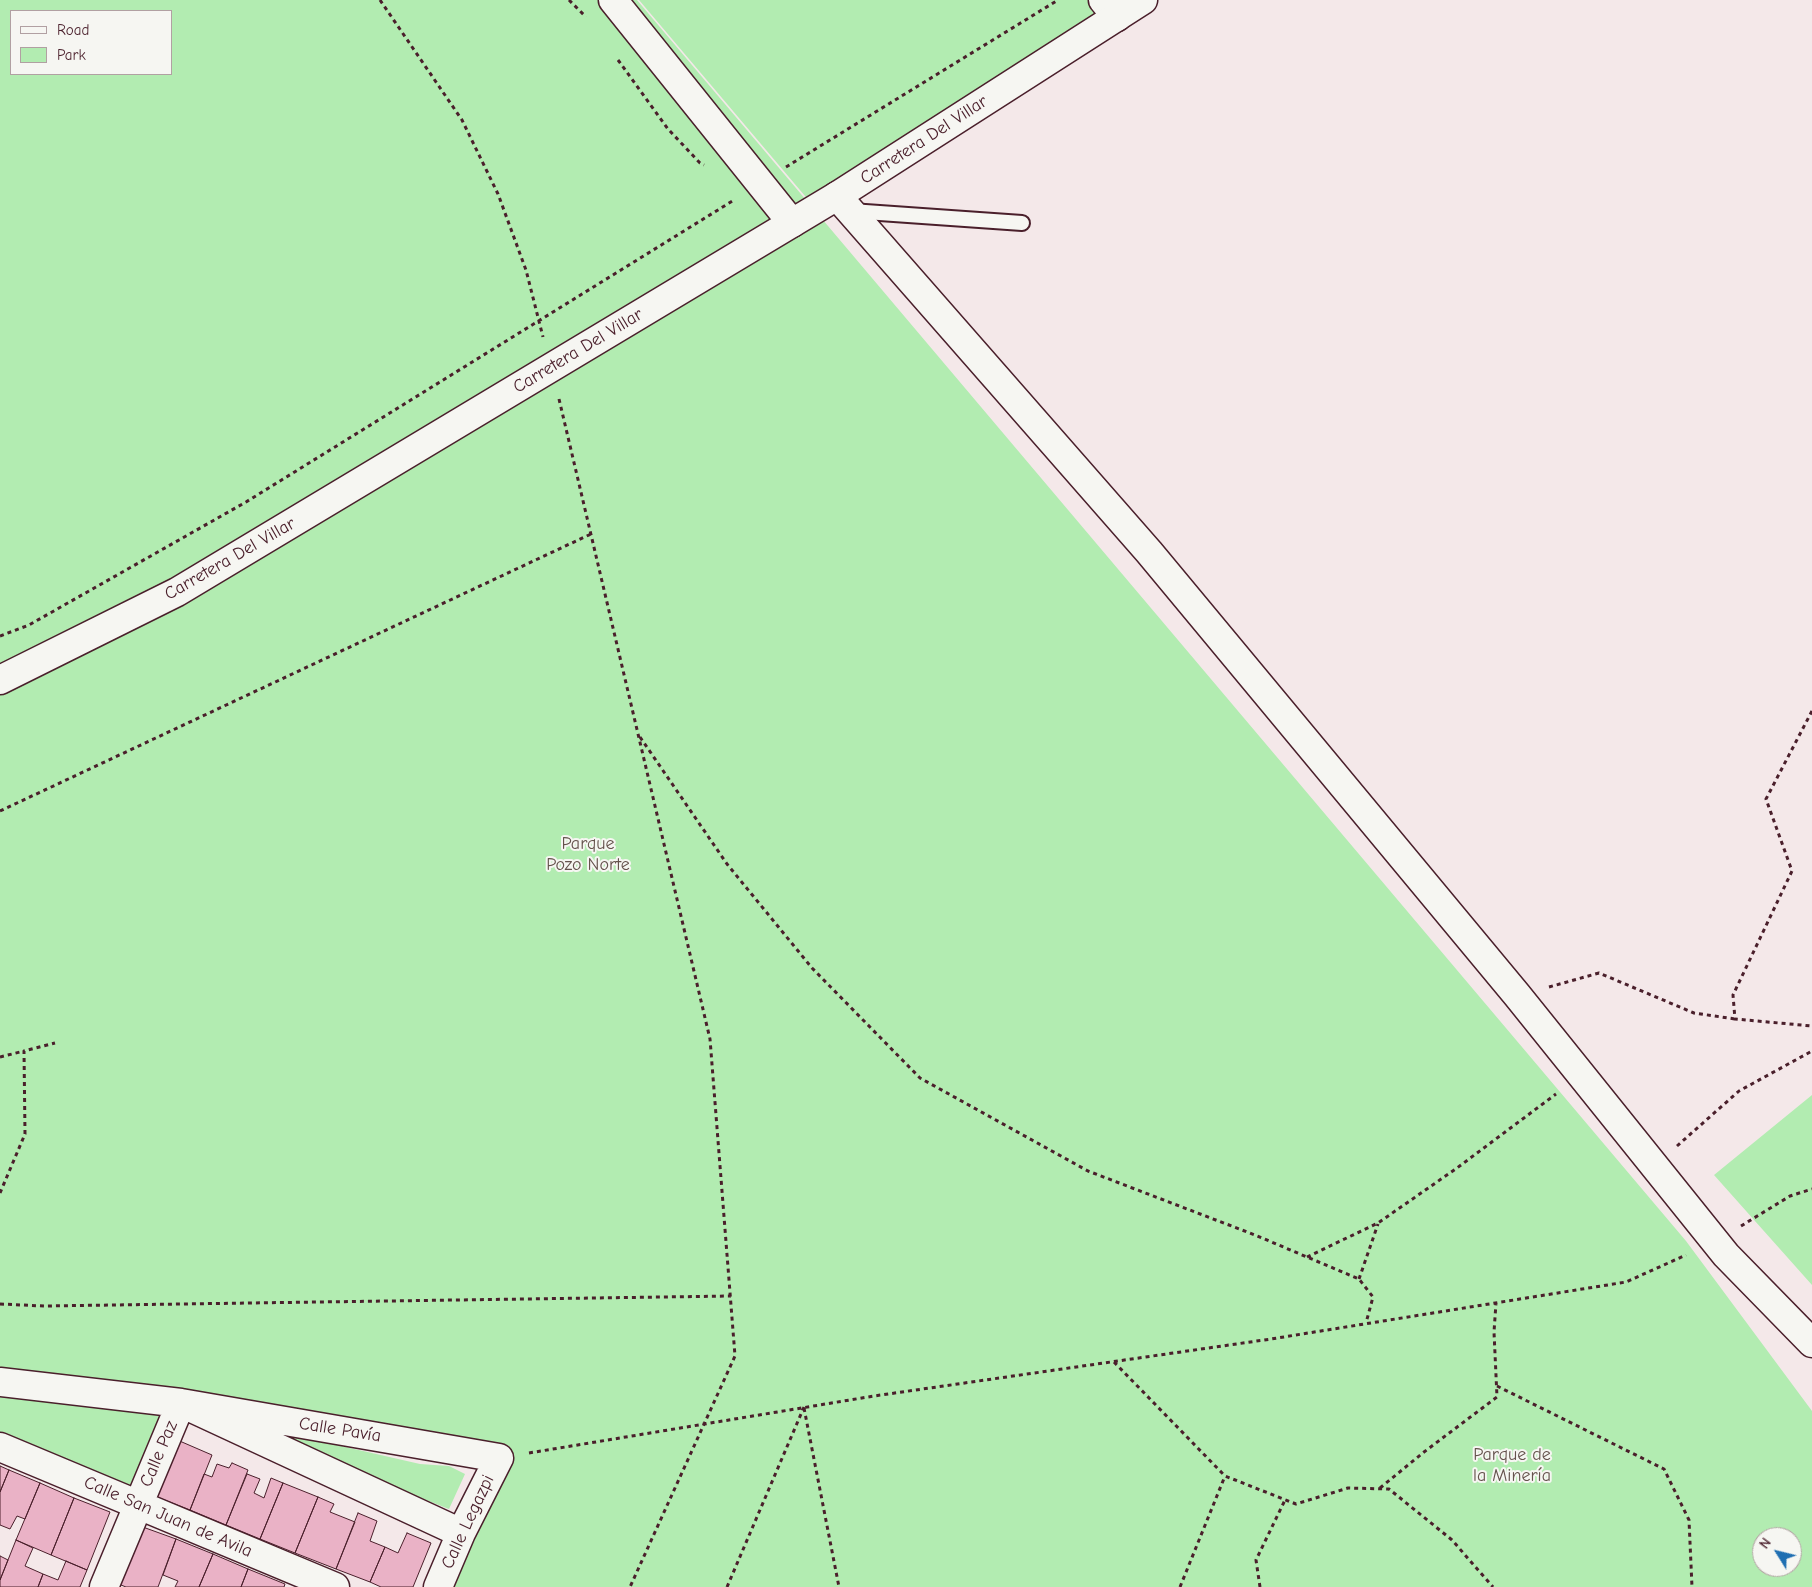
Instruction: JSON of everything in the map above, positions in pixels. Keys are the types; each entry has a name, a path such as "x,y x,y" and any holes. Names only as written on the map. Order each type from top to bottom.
{"street":[{"path":"613,0 792,223"},
{"name":"Carretera Del Villar","path":"0,680 177,592 792,223 844,203 1110,8 1143,0"},
{"path":"844,203 1149,552 1516,995 1726,1255 1812,1343"},
{"name":"Calle Pavía","path":"0,1382 180,1403 499,1458"},
{"name":"Calle Pavía","path":"180,1403 461,1533"},
{"name":"Calle Paz","path":"104,1587 180,1403"},
{"name":"Calle San Juan de Avila","path":"0,1447 335,1587"},
{"name":"Calle Legazpi","path":"438,1587 461,1533 499,1458"}],"lane":[{"path":"844,203 1022,223"}],"path":[{"path":"380,0 462,120 498,194 526,270 538,321 552,367 710,1039 735,1356 630,1587"},
{"path":"0,636 29,625 246,502 1058,0"},
{"path":"0,811 591,534"},
{"path":"1735,1019 1734,995 1792,871 1766,799 1812,711"},
{"path":"638,734 727,864 812,968 920,1078 1088,1170 1359,1278 1373,1297 1366,1324"},
{"path":"1516,995 1599,973 1694,1013 1812,1026"},
{"path":"0,1057 55,1043"},
{"path":"0,1193 25,1134 24,1051"},
{"path":"1654,1166 1739,1092 1812,1051"},
{"path":"1307,1257 1378,1223 1457,1168 1581,1075"},
{"path":"499,1458 804,1407 1366,1324 1626,1282 1715,1242 1790,1196 1812,1189"},
{"path":"1359,1278 1378,1223"},
{"path":"0,1304 44,1306 731,1296"},
{"path":"1380,1488 1424,1452 1498,1397 1494,1332 1496,1303"},
{"path":"1114,1362 1225,1476 1296,1504 1348,1488 1389,1489 1452,1540 1493,1587"},
{"path":"1497,1386 1664,1469 1689,1520 1692,1587"},
{"path":"727,1587 804,1407"},
{"path":"804,1407 839,1587"},
{"path":"1180,1587 1225,1476"},
{"path":"1260,1587 1256,1560 1285,1500"}],"green space":[{"name":"Parque Pozo Norte","path":"0,0 637,0 1686,1241 1812,1411 1812,1587 443,1587 499,1458 181,1403 138,1504 0,1447"},
{"path":"639,0 1143,0 816,209"},
{"path":"1812,1095 1812,1285 1714,1175"},
{"path":"258,1427 420,1464 449,1466 465,1474 449,1509 253,1433"}],"building":[{"path":"175,1439 212,1455 190,1510 152,1495"},
{"path":"232,1463 248,1470 226,1525 190,1510 204,1474 212,1477 217,1464 229,1468"},
{"path":"0,1466 9,1470 0,1492"},
{"path":"9,1470 40,1483 25,1519 17,1516 10,1529 0,1525 0,1492"},
{"path":"247,1474 260,1479 254,1493 264,1498 271,1478 283,1483 260,1539 226,1525"},
{"path":"40,1483 74,1498 51,1555 16,1540"},
{"path":"283,1483 318,1497 295,1553 260,1539"},
{"path":"318,1497 334,1504 330,1512 355,1522 336,1569 295,1553"},
{"path":"74,1498 110,1512 87,1570 51,1555"},
{"path":"358,1513 377,1521 370,1541 385,1547 370,1582 336,1569"},
{"path":"140,1526 176,1539 158,1587 126,1587 116,1583"},
{"path":"407,1533 431,1543 413,1587 381,1587 370,1582 385,1547 398,1553"},
{"path":"176,1539 213,1554 199,1587 175,1587 178,1581 163,1575"},
{"path":"16,1540 33,1548 25,1566 43,1574 38,1587 0,1587 0,1580"},
{"path":"213,1554 248,1569 241,1587 199,1587"},
{"path":"0,1556 8,1560 0,1580"},
{"path":"66,1561 87,1570 80,1587 38,1587 43,1574 58,1580"},
{"path":"248,1569 285,1584 284,1587 241,1587"}],"park label":[{"name":"Parque de la Minería","path":"1512,1465"}]}
